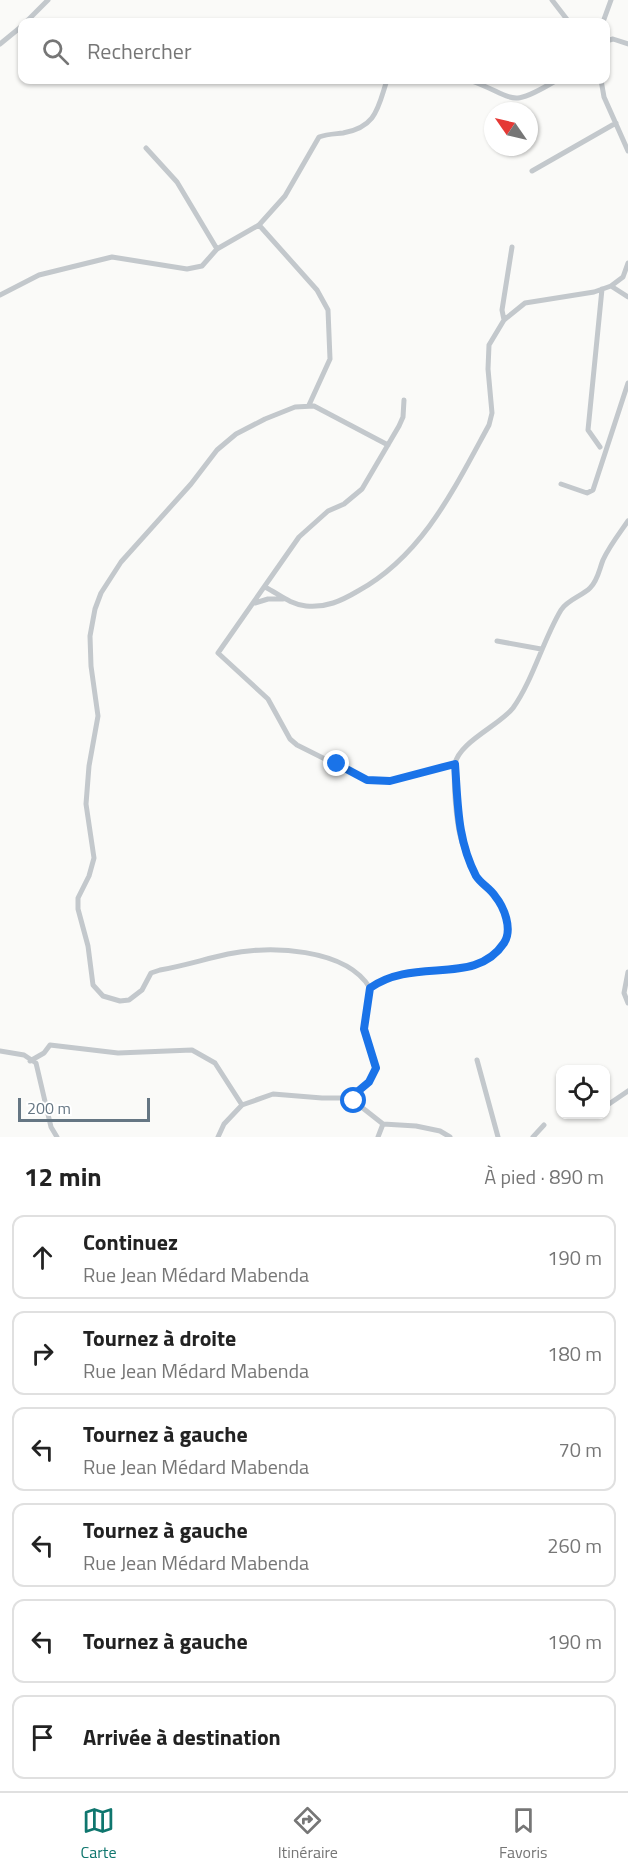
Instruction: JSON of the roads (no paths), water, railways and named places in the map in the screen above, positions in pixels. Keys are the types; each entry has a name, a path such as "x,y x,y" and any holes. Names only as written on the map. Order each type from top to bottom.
{"street":[{"path":"30,18 48,0"},
{"path":"552,0 566,18"},
{"path":"604,18 611,0"},
{"path":"0,44 18,29"},
{"path":"610,40 628,44"},
{"path":"0,295 39,275 112,257 196,268 202,266 217,249 259,225 285,195 315,140 323,135 356,130 371,118 380,108 386,84"},
{"path":"478,84 511,98 523,98 549,84"},
{"path":"602,84 604,97 628,151"},
{"path":"532,171 616,123"},
{"path":"146,148 177,182 217,249"},
{"path":"259,225 317,290 328,310 330,359 309,405"},
{"path":"504,320 502,310 512,247"},
{"path":"264,589 304,606 337,603 379,579 398,565 422,538 449,501 489,425 492,413 488,369 489,345 504,320 525,303 612,286 623,277 628,263"},
{"path":"612,286 628,297"},
{"path":"600,447 588,430 602,289"},
{"path":"561,484 587,494 593,490 628,383"},
{"path":"404,400 403,417 362,489 344,504 328,511 308,528 255,603 225,639 218,653 274,706 290,739 297,745 367,780 390,781 455,764"},
{"path":"350,1098 369,1082 376,1068 364,1029 370,988 365,980 336,961 322,956 282,949 228,954 151,973 135,996 129,999 112,999 103,996 93,985 88,946 77,903 94,858 87,804 89,766 98,716 90,636 94,609 101,593 121,562 223,444 236,434 288,409 309,405 388,445"},
{"path":"370,988 384,978 404,972 461,968 483,963 495,954 506,939 507,925 503,910 495,895 478,879 462,843 457,817 455,764 464,749 512,710 562,608 590,588 612,544 628,521"},
{"path":"264,589 269,599"},
{"path":"255,603 269,599 283,599"},
{"path":"497,641 541,649"},
{"path":"628,972 624,993 628,1003"},
{"path":"30,1061 44,1053 50,1045 118,1053 192,1050 215,1063 242,1105"},
{"path":"0,1052 24,1055 36,1063 51,1127 57,1137"},
{"path":"477,1060 498,1137"},
{"path":"610,1103 628,1090"},
{"path":"218,1137 224,1124 242,1105 276,1093 322,1098 350,1098 383,1124 416,1126 440,1131 450,1137"},
{"path":"378,1137 383,1124"},
{"path":"533,1137 544,1125"}]}
